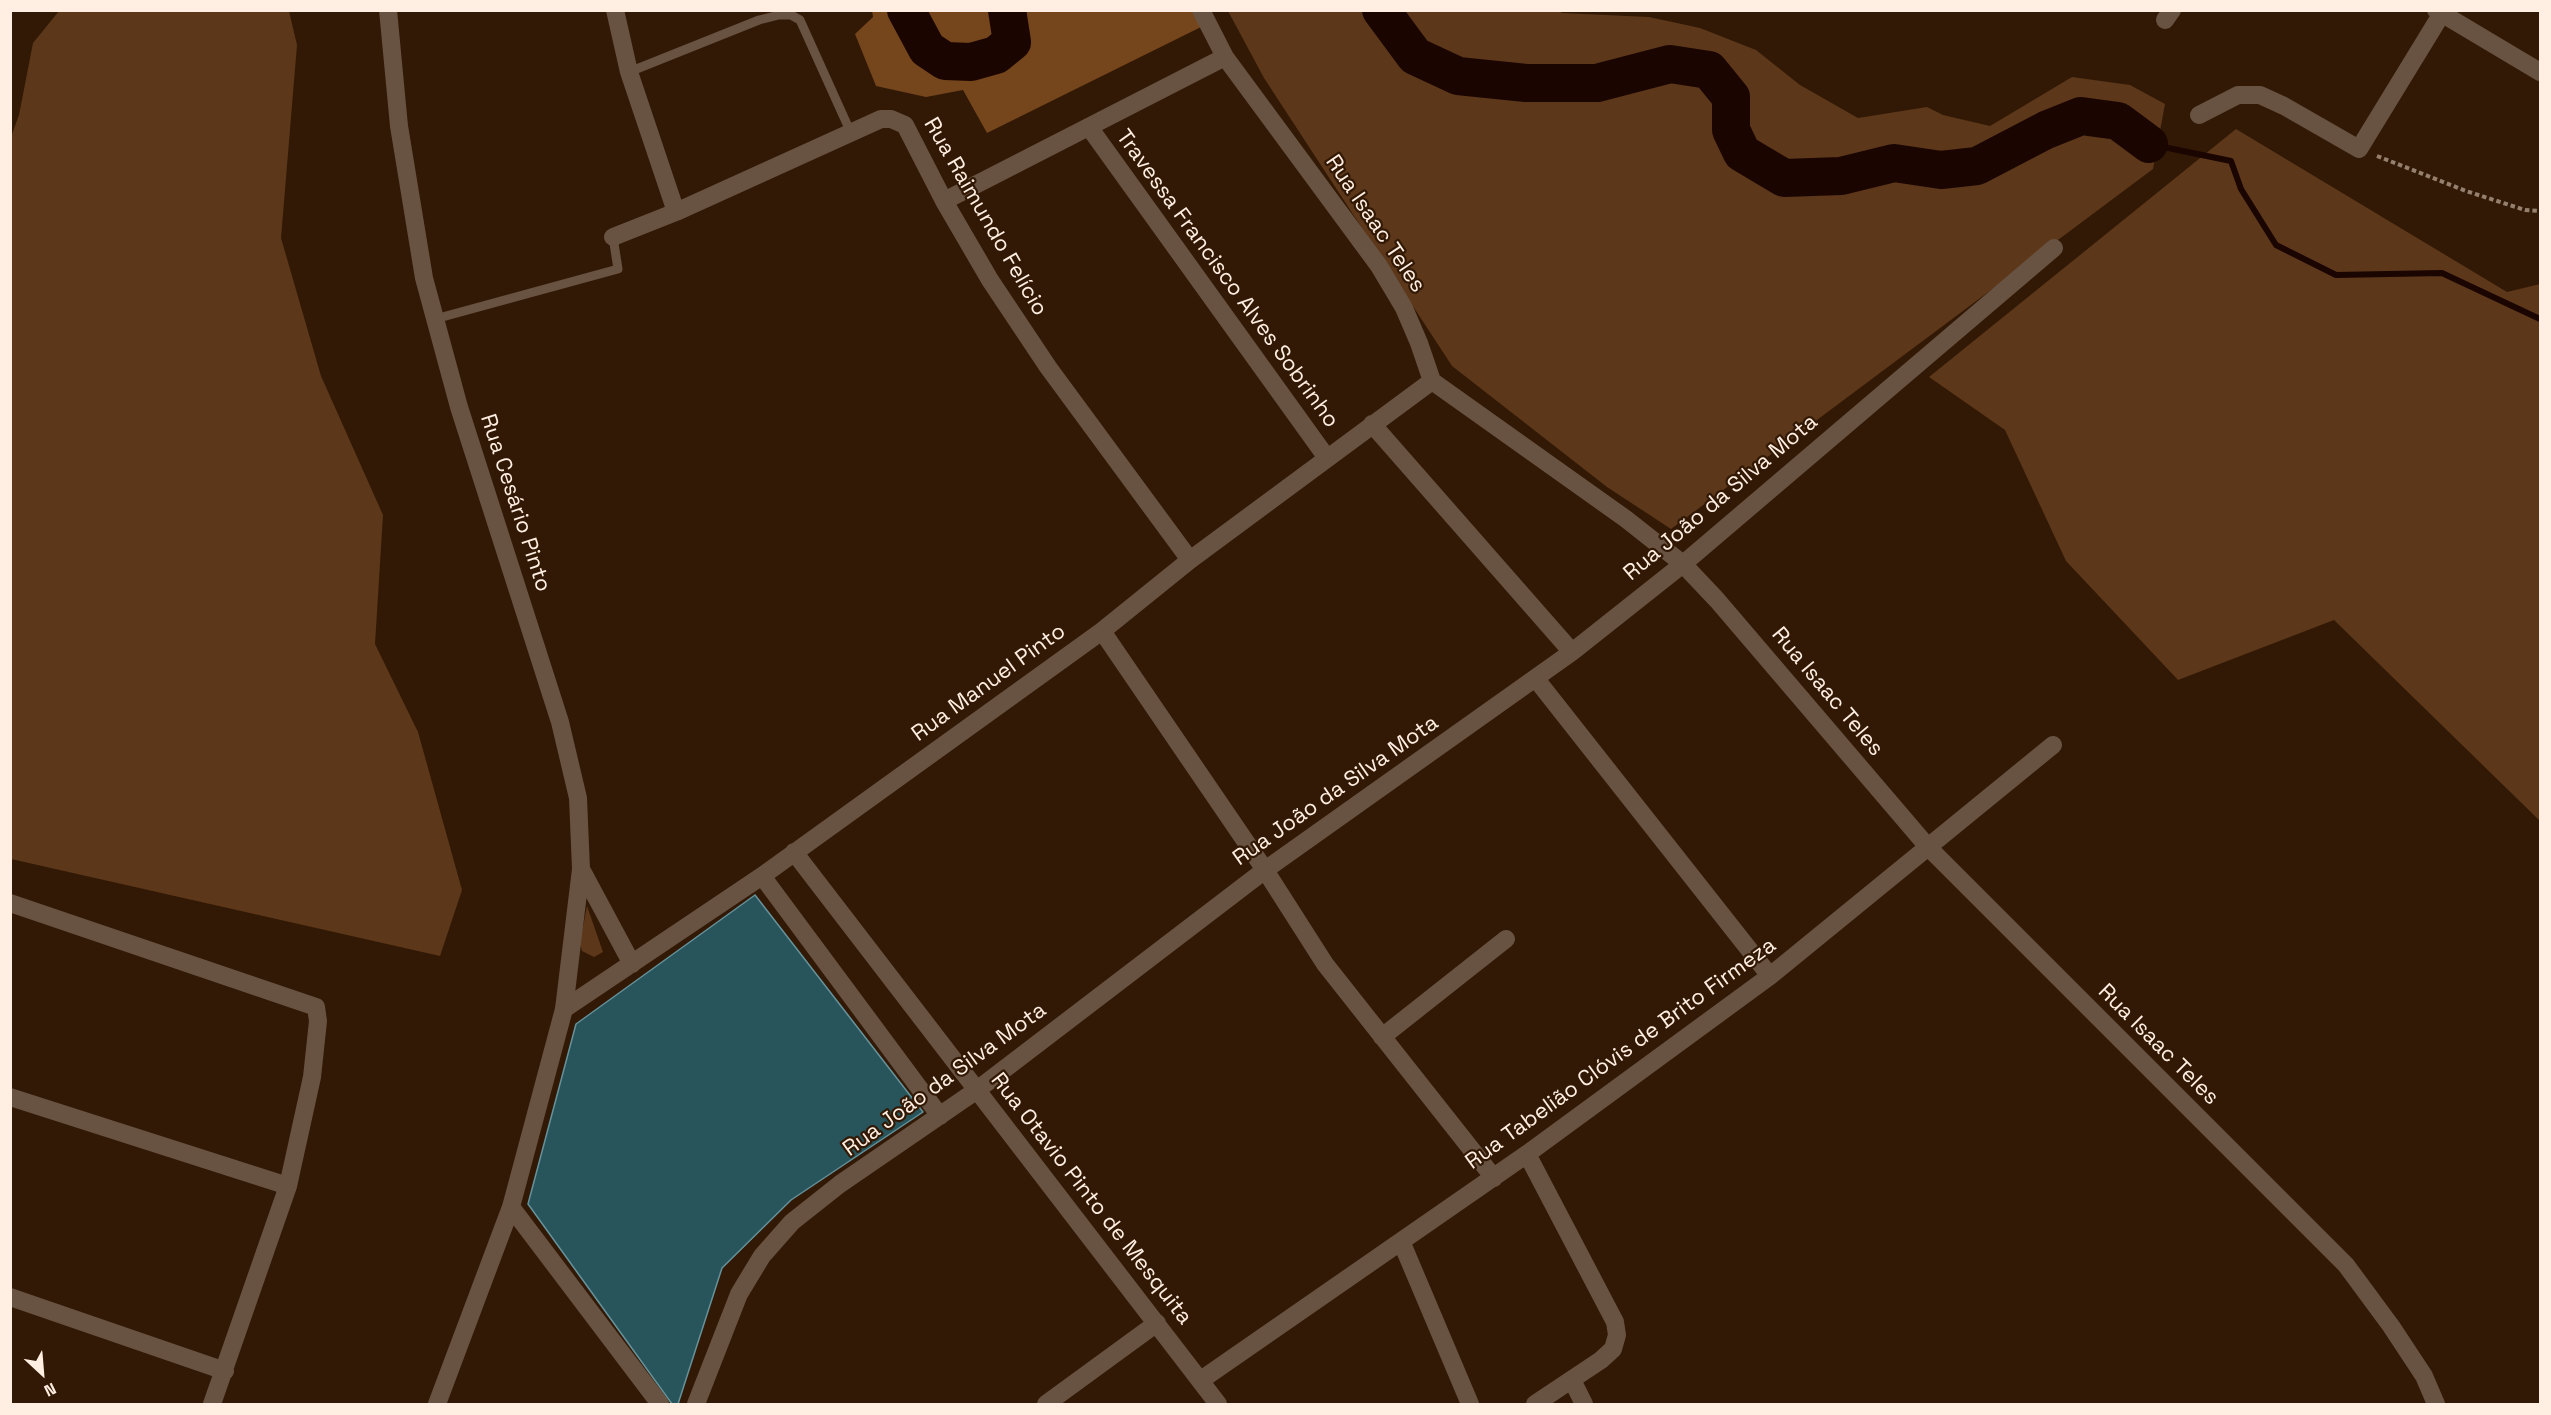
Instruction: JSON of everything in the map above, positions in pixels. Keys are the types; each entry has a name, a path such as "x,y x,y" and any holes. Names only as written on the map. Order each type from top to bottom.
{"street":[{"name":"Rua Cesário Pinto","path":"388,10 401,138 424,278 459,407 560,722 578,798 580,869 564,1009 511,1207 436,1404"},
{"path":"615,10 629,72 676,212"},
{"name":"Rua Isaac Teles","path":"1201,10 1225,57 1380,266 1404,308 1432,381 1616,512 1683,564 1717,600 1928,847 2346,1265 2424,1376 2436,1404"},
{"path":"2199,115 2238,95 2260,95 2284,106 2359,149 2440,12 2541,72"},
{"path":"944,201 1225,57"},
{"name":"Rua Raimundo Felício","path":"613,237 676,212 881,119 891,119 905,125 944,201 990,280 1048,368 1190,560"},
{"name":"Travessa Francisco Alves Sobrinho","path":"1089,127 1327,458"},
{"name":"Rua João da Silva Mota","path":"696,1404 739,1294 762,1256 792,1222 840,1184 977,1090 1265,870 1572,652 1683,564 2054,248"},
{"name":"Rua Manuel Pinto","path":"564,1009 762,876 1102,631 1190,560 1432,381"},
{"path":"1372,424 1572,652"},
{"path":"1102,631 1265,870 1325,964 1494,1178"},
{"path":"1536,679 1770,976"},
{"name":"Rua Tabelião Clóvis de Brito Firmeza","path":"1201,1380 1494,1178 1770,976 2053,745"},
{"name":"Rua Otavio Pinto de Mesquita","path":"794,852 1218,1404"},
{"path":"580,869 632,964"},
{"path":"762,876 940,1116"},
{"path":"10,903 316,1006 318,1021 312,1077 288,1186 212,1404"},
{"path":"1382,1037 1506,939"},
{"path":"10,1097 288,1186"},
{"path":"1527,1154 1615,1322 1617,1335 1612,1349 1601,1360 1535,1404"},
{"path":"511,1207 660,1404"},
{"path":"1401,1241 1470,1404"},
{"path":"10,1297 225,1371"},
{"path":"1046,1404 1157,1323"},
{"path":"1572,1380 1584,1404"}],"lane":[{"path":"629,72 759,20 791,15 800,20 852,134"},
{"path":"435,319 618,269 613,237"}],"path":[{"path":"2359,149 2466,191 2526,210 2541,211"}],"shaded area":[{"path":"872,10 1193,10 1201,27 987,133 963,90 926,97 876,86 855,34 873,17"},
{"path":"1557,10 1562,13 1649,17 1700,28 1756,50 1800,85 1858,118 1927,107 1943,115 1990,126 2072,77 2130,85 2165,104 2153,169 1671,529 1607,487 1452,366 1264,78 1228,11"},
{"path":"59,11 289,11 297,45 281,238 321,376 383,515 375,644 418,732 462,890 440,956 11,859 11,137 19,115 33,43"},
{"path":"2236,129 2507,292 2540,284 2540,821 2334,620 2178,680 2066,561 2005,430 1929,377"},
{"path":"587,906 603,952 594,957 582,951 580,943"}],"building":[{"path":"755,895 923,1112 791,1200 722,1268 678,1404 672,1404 528,1204 576,1024"}],"waterway":[{"path":"906,10 927,49 945,61 971,62 996,55 1012,42 1007,10"},
{"path":"1381,10 1415,56 1458,76 1526,83 1597,83 1670,64 1709,70 1731,97 1731,130 1742,153 1784,178 1841,176 1894,163 1941,170 1977,166 2046,130 2081,116 2118,121 2149,144"},
{"path":"2149,144 2231,161 2241,189 2276,245 2336,275 2442,273 2540,319"}]}
